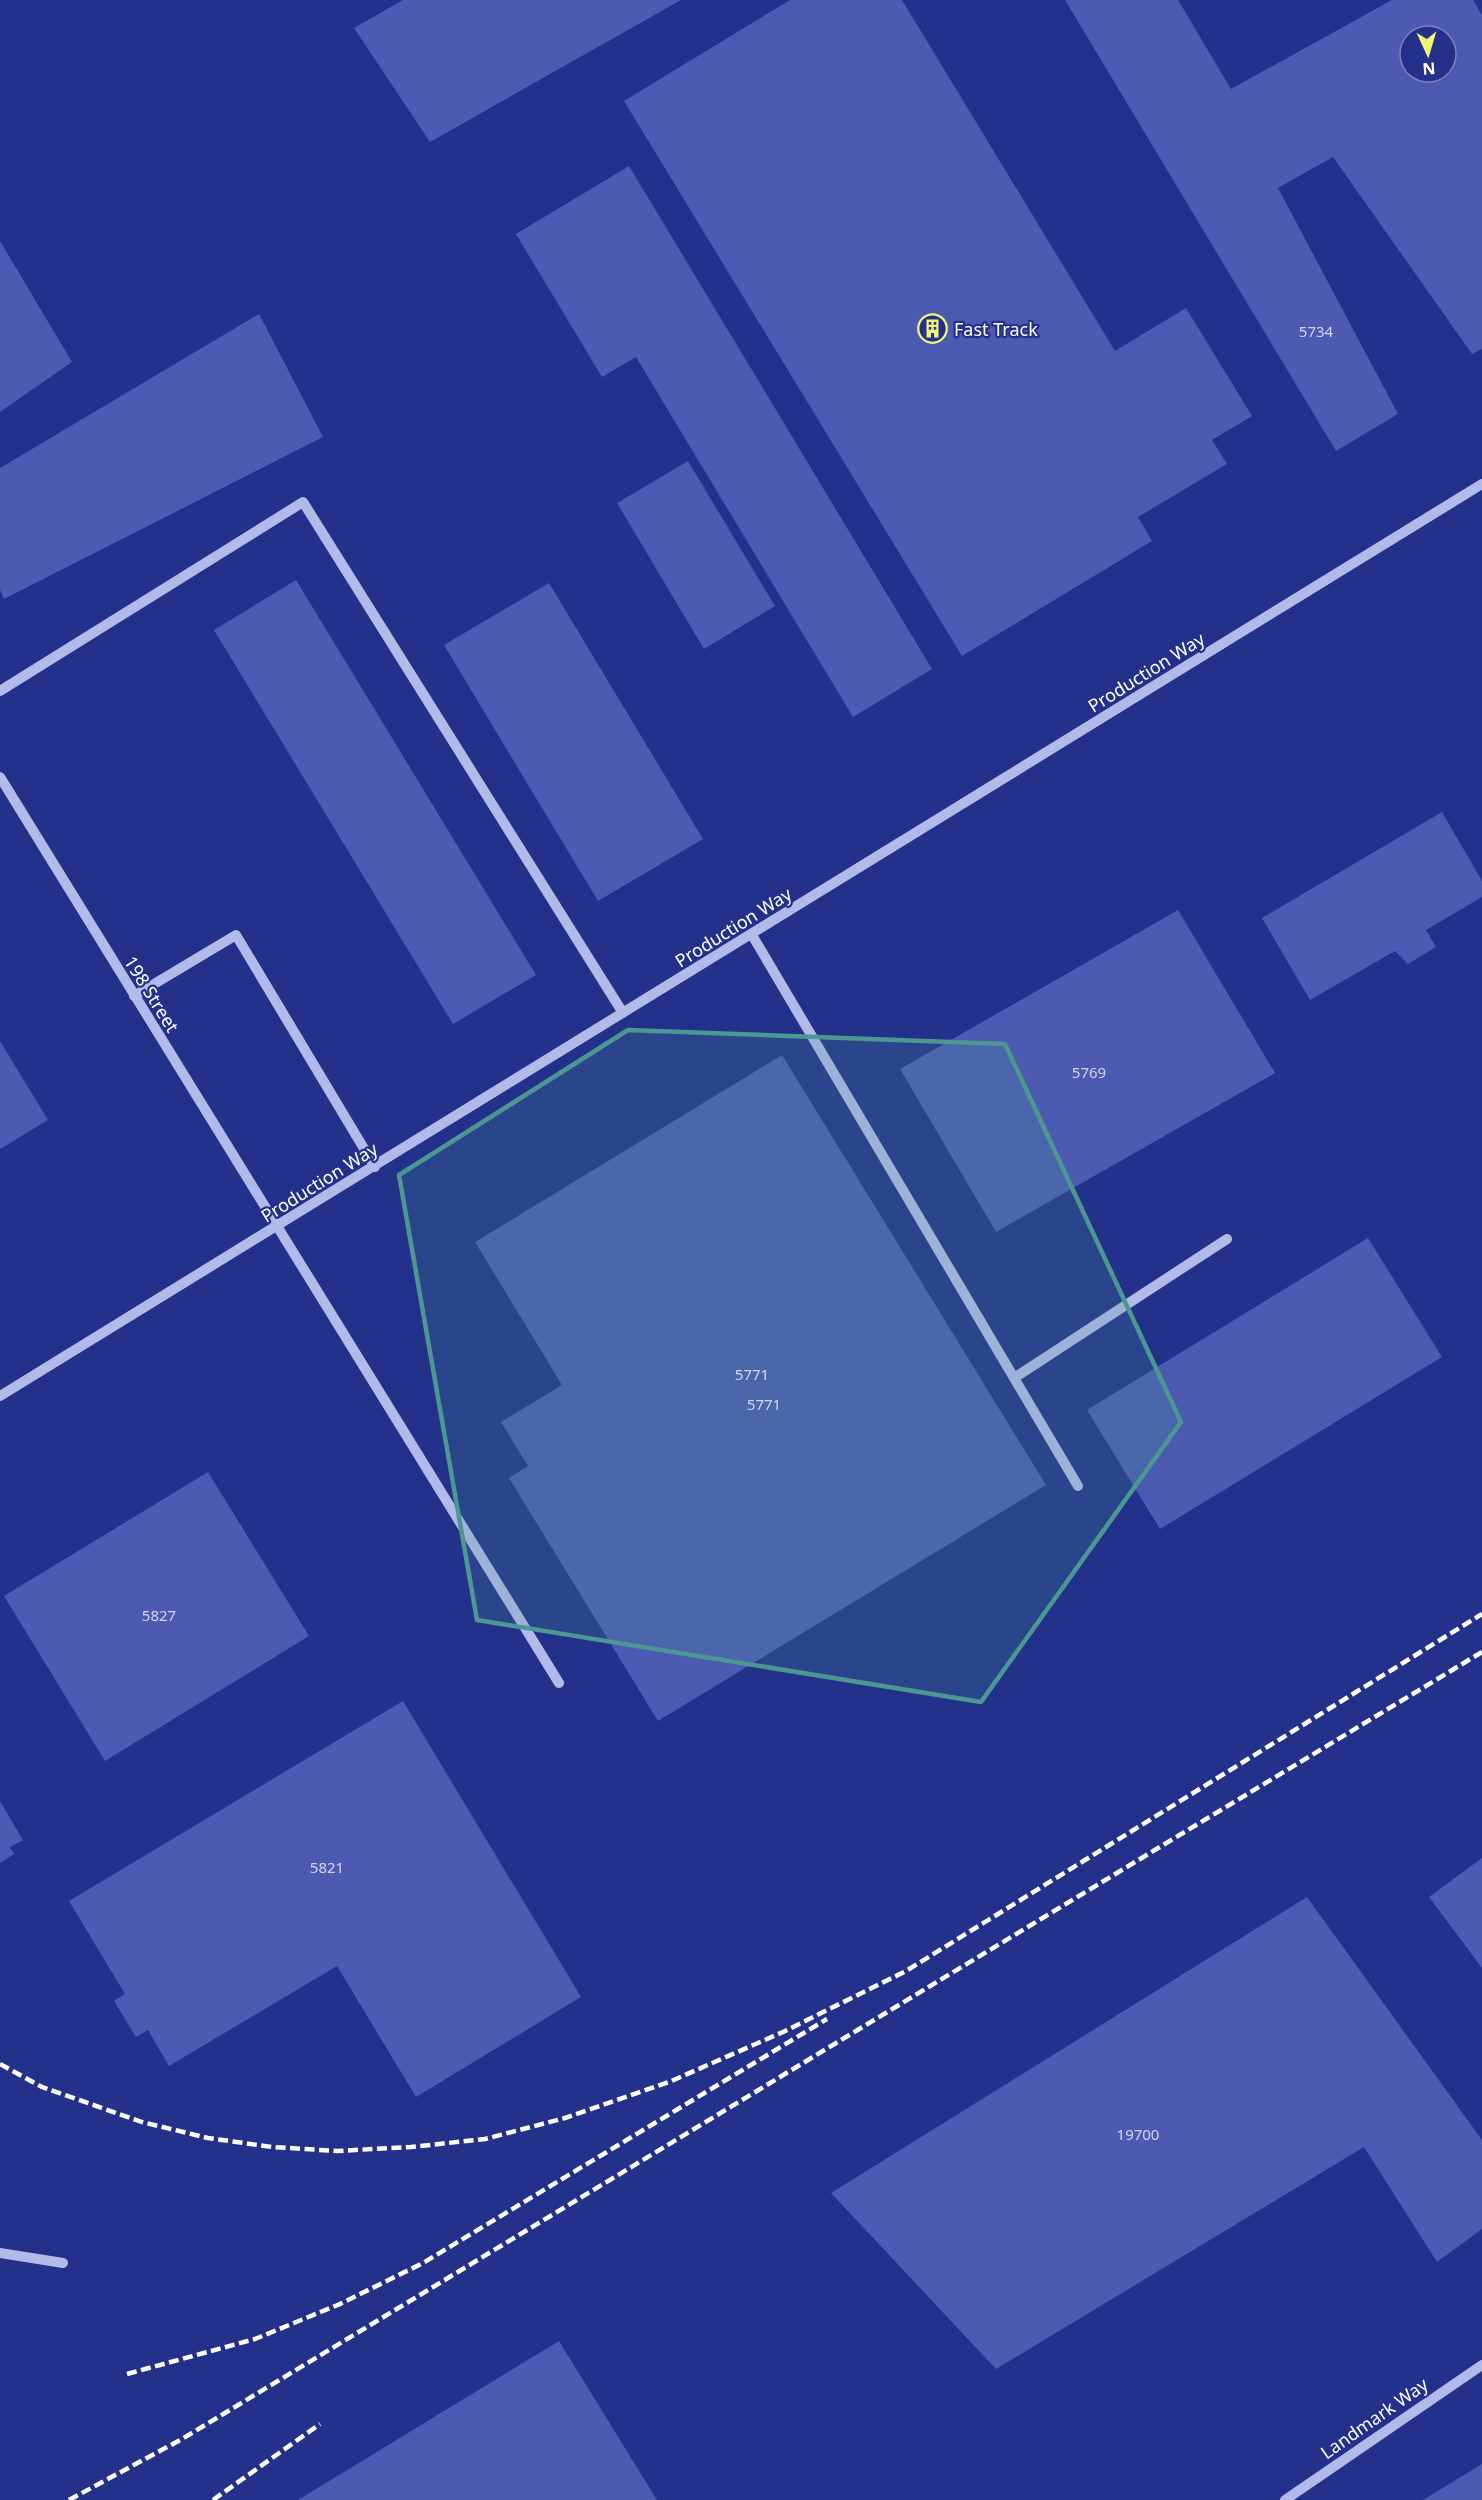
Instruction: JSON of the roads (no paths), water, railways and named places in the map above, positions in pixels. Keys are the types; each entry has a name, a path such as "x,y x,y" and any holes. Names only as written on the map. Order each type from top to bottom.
{"street":[{"name":"Production Way","path":"0,1396 1482,484"},
{"path":"0,691 303,502 624,1013"},
{"name":"198 Street","path":"0,777 276,1228 559,1683"},
{"path":"134,996 236,935 375,1167"},
{"path":"752,935 1078,1486"},
{"path":"1014,1378 1227,1239"},
{"path":"0,2253 63,2263"},
{"name":"Landmark Way","path":"1285,2500 1482,2365"}],"railway":[{"path":"0,2064 42,2087 142,2122 208,2138 272,2147 337,2151 411,2147 485,2139 565,2118 669,2082 783,2032 906,1971 1482,1614"},
{"path":"69,2500 182,2439 1482,1652"},
{"path":"127,2374 255,2339 340,2304 423,2263 827,2019"},
{"path":"213,2500 320,2424"}],"place":[{"name":"Fast Track","path":"933,329"}]}
